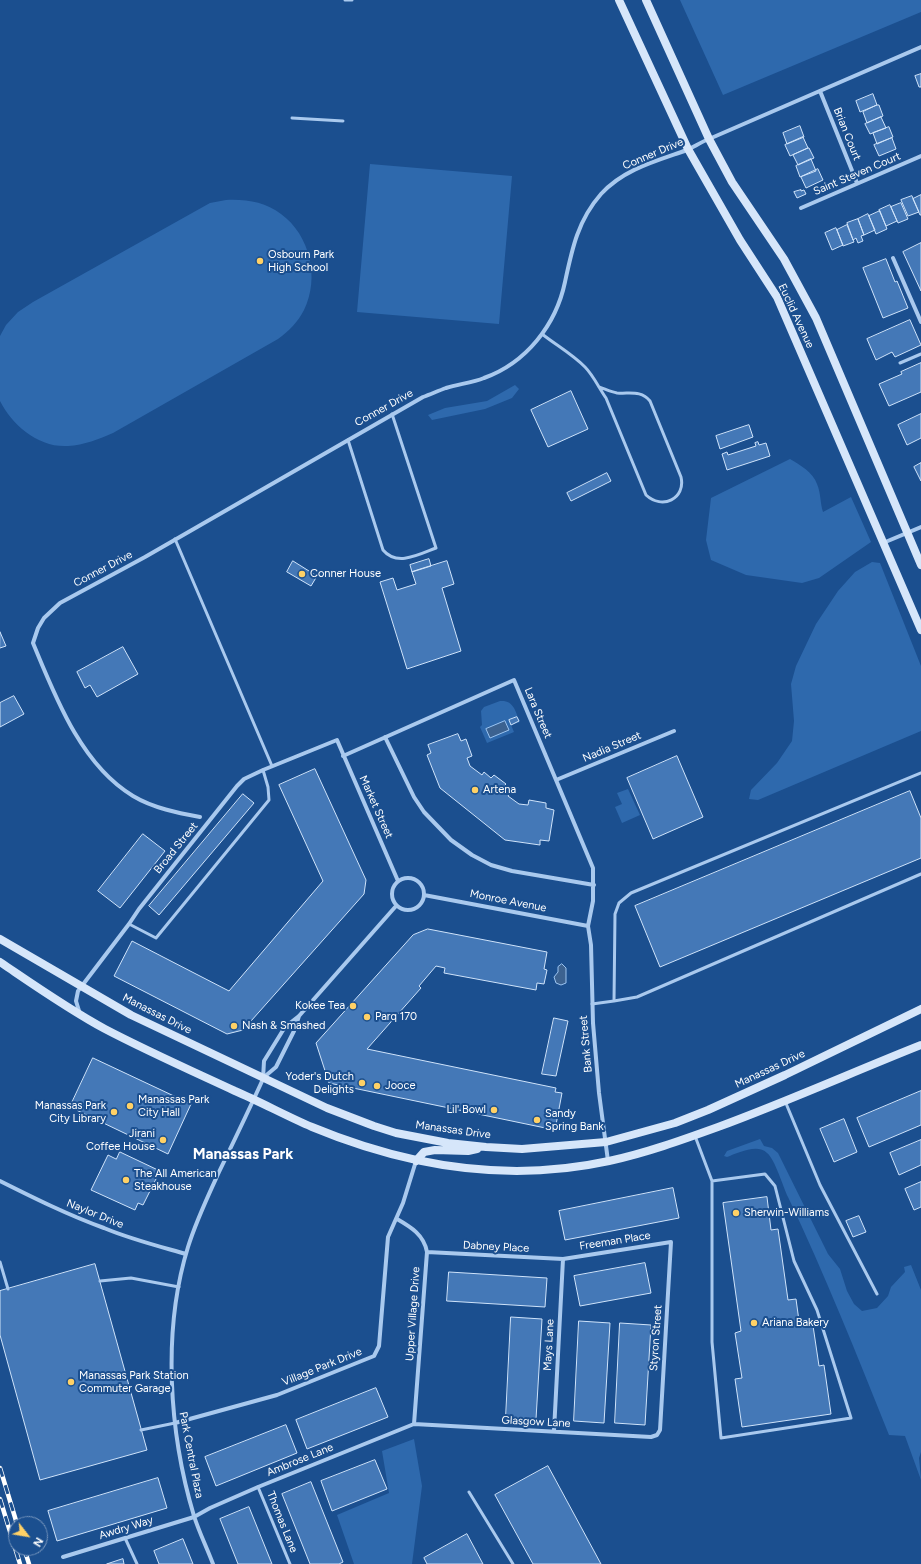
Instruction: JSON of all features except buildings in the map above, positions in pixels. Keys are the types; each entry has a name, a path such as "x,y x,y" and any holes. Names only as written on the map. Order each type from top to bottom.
{"main road":[{"name":"Euclid Avenue","path":"618,0 688,149 740,240 777,297 921,630"},
{"name":"Euclid Avenue","path":"646,0 708,139 732,182 784,259 816,318 921,565"},
{"name":"Manassas Drive","path":"0,939 131,1015 327,1108 396,1133 448,1143 486,1147 522,1149 606,1142 676,1123 785,1075 921,1009"},
{"path":"0,962 80,1014 105,1028 309,1126 348,1142 416,1161 457,1168 509,1171 577,1167 608,1161 695,1136 921,1045"},
{"path":"416,1161 424,1152 435,1150 468,1151 486,1147"}],"street":[{"name":"Conner Drive","path":"200,817 182,814 152,805 134,797 118,786 104,773 83,745 65,716 33,643 38,628 44,618 60,603 287,476 392,414 423,397 446,388 484,378 502,370 529,350 542,334 558,304 573,244 582,223 592,206 611,184 648,163 688,149 708,139 921,48"},
{"name":"Brian Court","path":"820,91 857,183"},
{"name":"Saint Steven Court","path":"801,208 921,156"},
{"path":"894,258 921,322"},
{"path":"884,543 921,527"},
{"name":"Lara Street","path":"343,756 514,680 591,864 594,885 593,901 588,926"},
{"name":"Nadia Street","path":"556,780 674,731"},
{"path":"385,737 414,797 424,812 451,840 472,855 491,865 512,871 594,885"},
{"name":"Broad Street","path":"80,1014 76,1001 76,994 81,986 139,909 237,786 244,779 263,770 337,740"},
{"name":"Market Street","path":"337,740 398,880"},
{"path":"408,878 418,881 424,894 420,905 416,908 405,910 396,906 391,895 394,884 398,880 408,878"},
{"name":"Monroe Avenue","path":"424,894 588,926"},
{"path":"263,1078 264,1061 285,1027 299,1016 396,906"},
{"name":"Bank Street","path":"588,926 591,945 592,1004 599,1093 608,1161"},
{"path":"263,1078 276,1067 294,1031 299,1016"},
{"name":"Park Central Plaza","path":"213,1564 194,1516 183,1472 175,1423 171,1377 174,1328 179,1287 186,1254 208,1195 263,1078"},
{"name":"Village Park Drive","path":"175,1423 277,1395 374,1356 379,1346 388,1237 403,1203 416,1161"},
{"name":"Naylor Drive","path":"0,1181 75,1217 104,1229 186,1254"},
{"name":"Upper Village Drive","path":"397,1219 413,1229 421,1237 426,1246 427,1252 414,1424"},
{"name":"Freeman Place","path":"563,1259 670,1242"},
{"name":"Styron Street","path":"657,1435 660,1430 672,1244 670,1242"},
{"name":"Dabney Place","path":"427,1252 563,1259"},
{"name":"Mays Lane","path":"554,1431 563,1259"},
{"name":"Glasgow Lane","path":"414,1424 651,1437 657,1435"},
{"name":"Ambrose Lane","path":"194,1516 258,1487 414,1424"},
{"name":"Awdry Way","path":"62,1557 194,1516"}],"lane":[{"path":"345,0 352,0"},
{"path":"292,118 343,122"},
{"path":"542,334 586,368 599,388 606,398 646,495 650,500 658,502 665,502 672,499 681,490 682,481 650,401 646,396 640,393 616,393 599,388"},
{"path":"900,363 921,354"},
{"path":"348,440 383,550 392,557 403,559 436,548 392,414"},
{"path":"175,539 272,766"},
{"path":"129,924 156,938 269,800 263,770"},
{"path":"614,1001 615,914 619,903 624,897 921,773"},
{"path":"592,1004 637,997 921,874"},
{"path":"785,1101 820,1185 877,1294"},
{"path":"695,1136 712,1181 712,1342 721,1438 851,1418 817,1310 794,1261 775,1186 765,1174 712,1181"},
{"path":"0,1262 8,1289"},
{"path":"100,1281 131,1278 179,1287"},
{"path":"141,1430 175,1423"},
{"name":"Thomas Lane","path":"258,1487 290,1564"},
{"path":"469,1492 513,1564"},
{"path":"126,1538 136,1564"}],"shaded area":[{"path":"680,0 921,0 921,12 723,95"},
{"path":"370,164 512,176 499,324 357,312"},
{"path":"226,200 241,200 262,204 281,214 299,233 309,258 311,284 309,298 304,310 293,326 278,339 113,433 97,439 86,443 57,446 37,439 19,426 5,410 0,401 0,336 6,325 18,312 33,302 210,203"},
{"path":"515,385 519,389 512,398 485,409 432,420 428,415 445,408 487,401"},
{"path":"790,459 806,469 815,480 819,491 823,512 851,497 871,542 819,578 802,583 746,575 711,560 706,540 711,498"},
{"path":"872,562 880,563 921,666 921,731 758,800 749,799 751,790 777,763 792,741 794,721 791,684 796,666 816,624 838,591 855,572"},
{"path":"500,701 505,701 511,704 520,722 511,725 514,732 487,743 480,727 482,725 481,711 484,707"},
{"path":"505,721 509,730 490,738 486,729"},
{"path":"628,789 640,815 622,823 615,807 622,804 617,793"},
{"path":"562,964 566,968 566,983 561,985 556,983 554,977 558,972 558,967"},
{"path":"760,1139 764,1146 772,1148 778,1153 828,1254 840,1269 847,1291 854,1304 862,1311 877,1308 888,1296 891,1287 905,1272 904,1267 911,1265 921,1290 921,1452 919,1458 921,1480 905,1436 889,1435 828,1285 770,1156 763,1150 753,1149 727,1157 724,1156 727,1151"},
{"path":"414,1439 422,1486 412,1564 354,1564 337,1515 389,1493 382,1451"}],"railway":[{"path":"0,1468 15,1516"},
{"path":"0,1499 20,1564"},
{"path":"26,1556 29,1564"}],"place":[{"name":"Osbourn Park High School","path":"260,261"},
{"name":"Conner House","path":"302,574"},
{"name":"Artena","path":"475,790"},
{"name":"Kokee Tea","path":"353,1006"},
{"name":"Parq 170","path":"367,1017"},
{"name":"Nash & Smashed","path":"234,1026"},
{"name":"Yoder's Dutch Delights","path":"362,1083"},
{"name":"Jooce","path":"377,1086"},
{"name":"Manassas Park City Hall","path":"130,1106"},
{"name":"Lil' Bowl","path":"494,1110"},
{"name":"Manassas Park City Library","path":"114,1112"},
{"name":"Sandy Spring Bank","path":"537,1120"},
{"name":"Jirani Coffee House","path":"163,1140"},
{"name":"The All American Steakhouse","path":"126,1180"},
{"name":"Sherwin-Williams","path":"736,1213"},
{"name":"Ariana Bakery","path":"754,1323"},
{"name":"Manassas Park Station Commuter Garage","path":"71,1382"}],"district":[{"name":"Manassas Park","path":"243,1155"}]}
